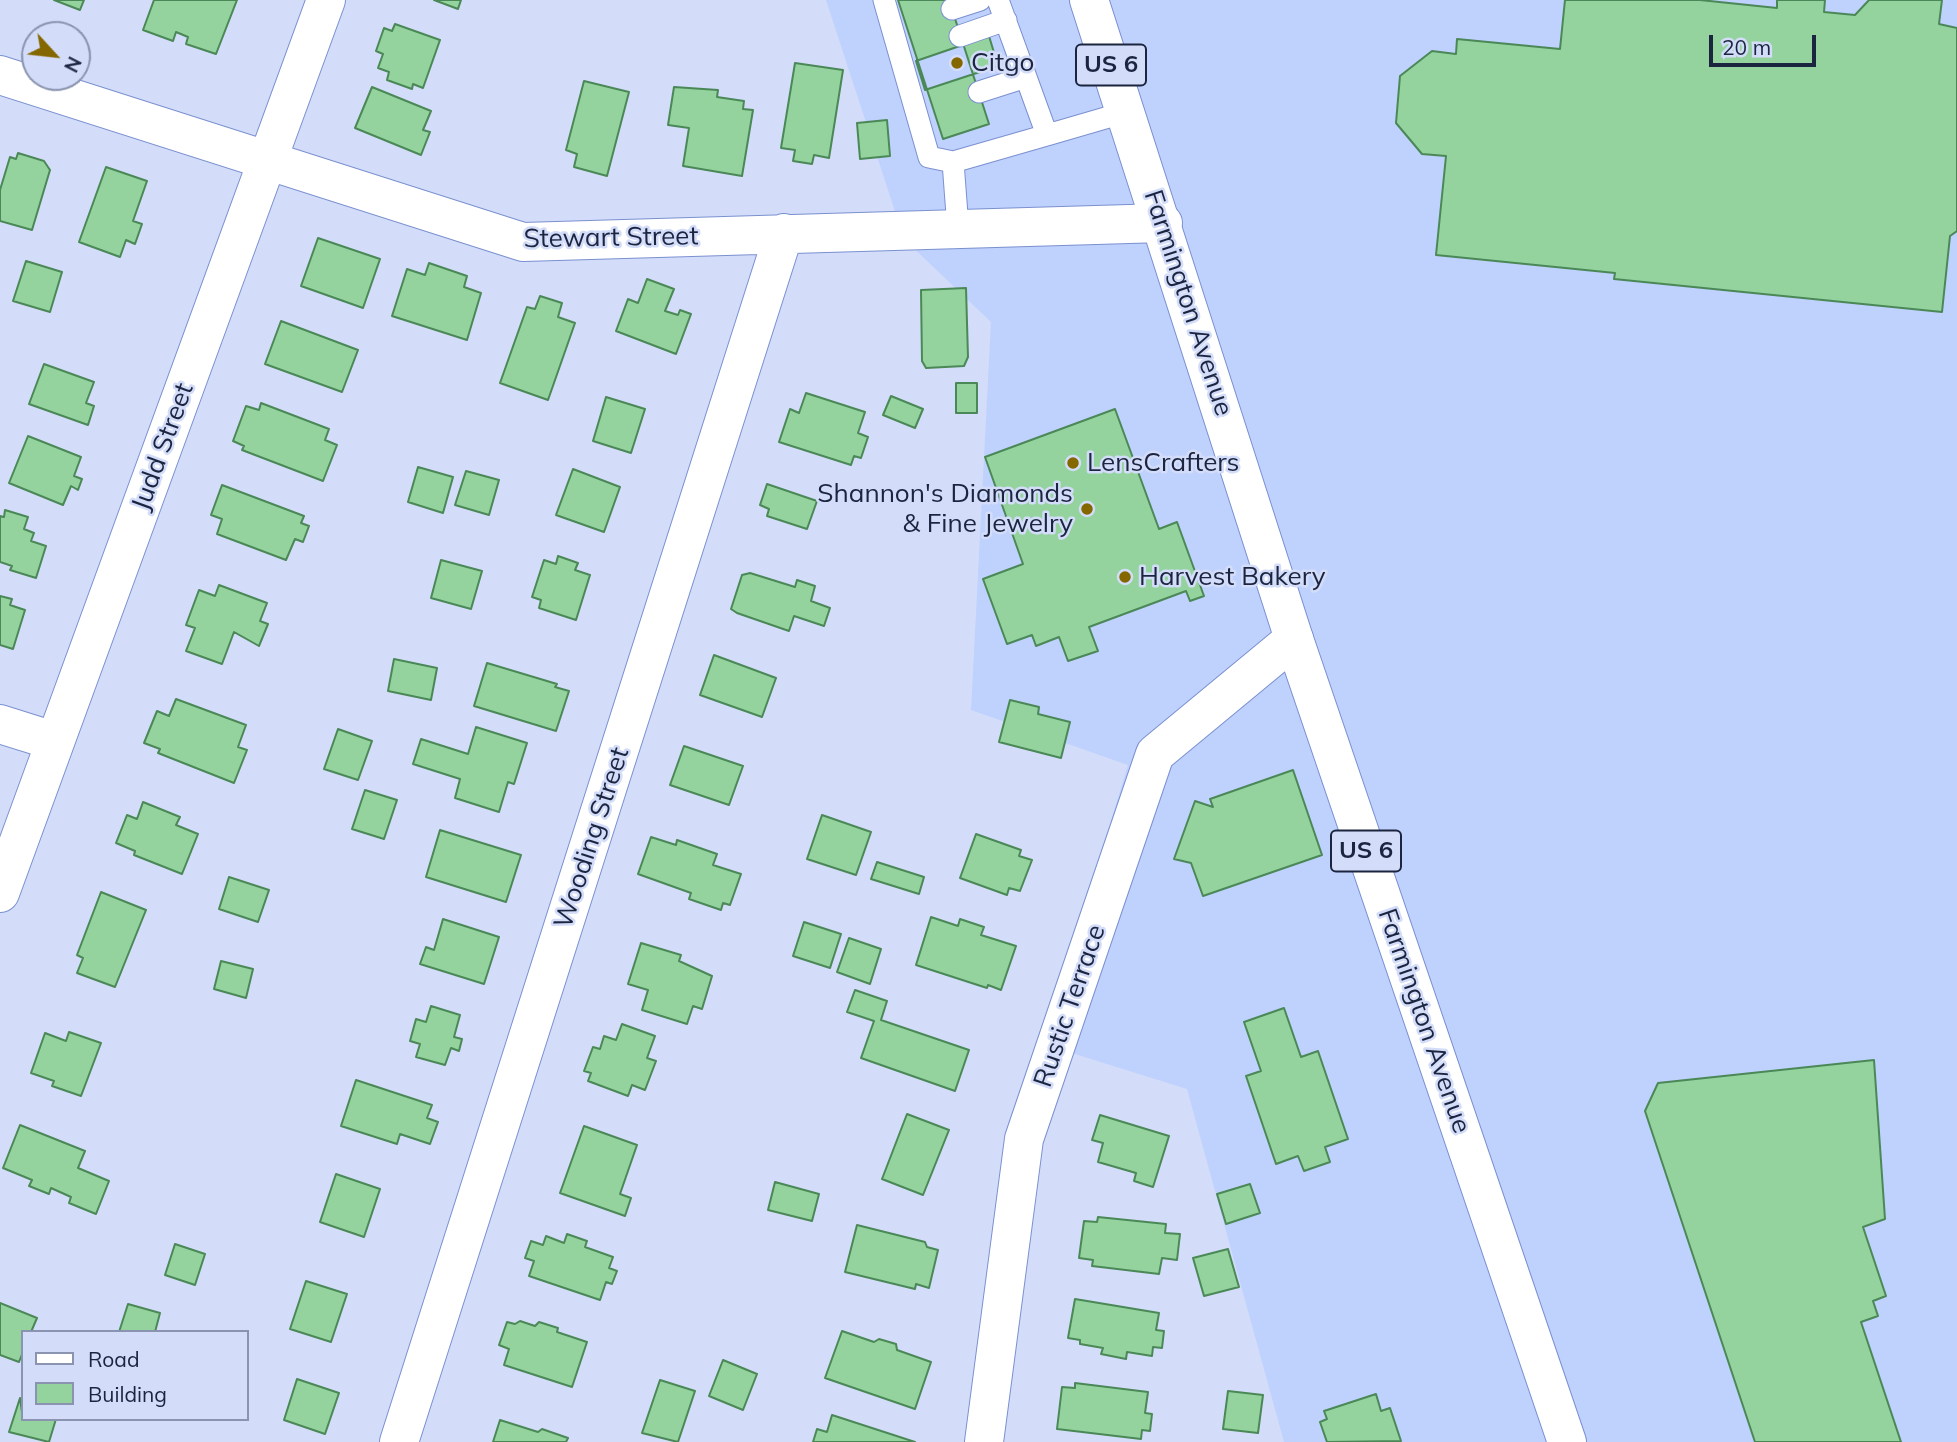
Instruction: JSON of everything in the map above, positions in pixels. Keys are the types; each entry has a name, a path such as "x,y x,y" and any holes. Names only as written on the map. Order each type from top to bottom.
{"main road":[{"name":"Judd Street","path":"0,893 326,0"},
{"name":"Farmington Avenue","path":"1089,0 1163,223 1294,639 1567,1442"},
{"name":"Stewart Street","path":"0,75 523,243 1163,223"},
{"name":"Wooding Street","path":"399,1442 784,233"},
{"name":"Rustic Terrace","path":"984,1442 1024,1139 1155,754 1294,639"},
{"path":"0,724 54,741"}],"lane":[{"path":"884,0 900,27 925,109 929,157 953,162 1126,112"},
{"path":"952,9 980,0"},
{"path":"960,36 1002,10 1047,135"},
{"path":"979,92 1026,77"},
{"path":"953,162 958,228"}],"shaded area":[{"path":"826,0 1957,0 1957,1442 1284,1442 1187,1089 1043,1044 1128,765 971,710 991,322 904,239"}],"building":[{"path":"54,0 84,0 80,10"},
{"path":"154,0 237,0 216,54 186,44 188,37 176,32 173,41 143,30"},
{"path":"434,0 461,0 458,9"},
{"path":"898,0 949,0 989,124 943,139"},
{"path":"1565,0 1700,0 1777,8 1777,0 1825,0 1824,12 1855,15 1869,0 1942,0 1939,24 1957,28 1957,231 1950,236 1942,312 1614,279 1615,273 1436,255 1446,156 1422,154 1396,123 1400,76 1432,51 1456,54 1457,39 1560,49"},
{"path":"395,24 440,40 423,88 413,84 412,89 387,80 389,72 378,68 383,54 376,51 384,28 392,31"},
{"name":"Citgo","path":"989,36 998,66 925,90 916,61"},
{"path":"795,63 843,70 829,158 814,155 812,164 793,161 795,150 781,148"},
{"path":"584,81 629,92 607,176 574,167 577,154 566,150"},
{"path":"372,87 431,111 423,130 430,132 421,155 355,128"},
{"path":"674,87 718,90 717,97 744,101 743,109 753,110 742,176 683,166 689,128 668,125"},
{"path":"887,120 890,156 860,159 857,123"},
{"path":"18,153 44,161 50,170 32,230 0,221 0,190 10,157 16,159"},
{"path":"106,167 147,181 133,221 142,224 135,244 126,240 120,257 79,242"},
{"path":"318,238 380,259 363,308 301,286"},
{"path":"26,261 62,272 50,312 13,301"},
{"path":"429,263 467,276 464,287 481,293 467,340 392,316 407,269 425,275"},
{"path":"647,279 674,289 665,311 678,315 680,310 691,314 676,354 616,331 628,299 638,303"},
{"path":"966,288 968,357 964,366 926,368 922,361 921,290"},
{"path":"540,296 562,303 558,317 575,323 548,400 500,383 527,307 535,309"},
{"path":"281,321 358,350 342,392 265,364"},
{"path":"44,364 94,382 86,403 94,406 88,425 29,404"},
{"path":"956,383 977,383 977,413 956,413"},
{"path":"806,393 865,412 858,433 868,437 861,458 854,456 851,465 779,442 790,409 799,413"},
{"path":"891,396 923,409 915,428 883,415"},
{"path":"606,397 645,409 631,453 593,441"},
{"path":"261,403 329,429 325,440 337,445 323,481 242,450 244,446 233,441 246,406 259,410"},
{"path":"1115,409 1159,529 1177,522 1204,596 1190,601 1186,591 1089,627 1098,651 1068,661 1059,637 1036,646 1032,635 1007,644 983,579 1023,564 985,457"},
{"path":"28,436 81,457 74,476 82,479 78,490 71,486 63,505 9,483"},
{"path":"418,467 453,477 443,513 408,502"},
{"path":"573,469 620,487 604,532 556,515"},
{"path":"466,471 499,480 489,515 455,505"},
{"path":"767,484 817,501 807,529 767,516 769,509 760,505"},
{"path":"222,485 304,516 301,523 309,526 303,542 295,539 286,560 217,534 222,519 211,515"},
{"path":"5,510 28,517 24,529 34,533 31,541 46,546 36,578 10,570 12,566 0,562 0,516 4,517"},
{"path":"558,556 578,563 575,570 590,575 576,620 539,608 541,600 532,597 544,560 556,564"},
{"path":"441,560 482,571 471,609 431,598"},
{"path":"750,573 795,587 797,580 815,586 811,601 830,608 824,626 794,616 789,631 731,609 742,575"},
{"path":"219,585 267,603 260,621 268,624 259,646 234,632 222,664 186,651 195,628 186,625 199,590 215,596"},
{"path":"0,596 12,599 10,605 25,610 13,649 0,645"},
{"path":"714,655 776,678 762,717 700,695"},
{"path":"394,659 437,668 431,700 388,691"},
{"path":"487,663 557,684 555,687 569,691 556,731 474,706"},
{"path":"176,699 246,725 238,747 247,750 234,783 158,753 160,749 144,743 157,711 169,716"},
{"path":"1010,700 1039,707 1038,714 1070,722 1061,758 999,742"},
{"path":"476,727 527,743 514,784 508,782 499,812 455,798 460,779 413,764 421,739 468,754"},
{"path":"338,729 372,741 358,780 324,769"},
{"path":"684,746 743,766 729,805 670,785"},
{"path":"1293,770 1322,855 1203,896 1191,863 1174,859 1195,801 1213,807 1210,799"},
{"path":"365,790 397,800 384,839 352,829"},
{"path":"143,802 180,817 176,825 198,834 182,874 134,855 135,851 116,843 127,815 137,819"},
{"path":"822,815 871,832 856,875 807,859"},
{"path":"440,830 521,855 506,902 426,877"},
{"path":"976,834 1021,850 1019,856 1032,860 1020,891 1009,888 1007,895 960,878"},
{"path":"651,837 676,845 677,840 717,854 713,865 741,874 730,905 723,903 721,910 689,899 691,893 638,874"},
{"path":"877,862 924,877 919,894 871,879"},
{"path":"229,877 269,890 258,922 219,909"},
{"path":"101,892 146,910 115,987 77,973 83,958 77,955"},
{"path":"931,917 958,926 960,919 984,927 981,935 1016,946 1001,990 916,965"},
{"path":"443,919 499,937 484,984 420,964 426,947 434,950"},
{"path":"804,922 841,934 830,968 793,956"},
{"path":"849,938 881,949 870,984 837,972"},
{"path":"641,943 681,955 679,961 712,976 702,1009 693,1006 687,1024 642,1010 648,990 628,984"},
{"path":"221,961 253,969 246,998 214,989"},
{"path":"855,990 887,1001 881,1020 969,1050 955,1091 861,1058 874,1021 847,1012"},
{"path":"431,1006 460,1015 454,1037 462,1039 459,1051 451,1048 445,1065 416,1057 420,1044 410,1041 416,1019 426,1022"},
{"path":"1284,1008 1301,1057 1318,1051 1348,1139 1325,1147 1330,1162 1304,1171 1298,1156 1276,1164 1246,1076 1261,1071 1244,1022"},
{"path":"622,1024 655,1036 647,1058 656,1061 645,1090 632,1085 628,1096 588,1081 591,1073 584,1071 593,1047 600,1049 604,1036 616,1040"},
{"path":"69,1032 101,1043 81,1096 52,1086 54,1081 31,1073 45,1033 66,1041"},
{"path":"1874,1060 1885,1219 1863,1227 1886,1296 1873,1301 1878,1316 1861,1322 1901,1442 1755,1442 1645,1111 1658,1083"},
{"path":"356,1080 432,1105 427,1118 438,1122 430,1144 400,1134 397,1144 341,1126"},
{"path":"907,1114 949,1130 923,1195 882,1179"},
{"path":"1100,1115 1169,1136 1153,1187 1134,1181 1136,1173 1098,1162 1103,1143 1092,1140"},
{"path":"20,1125 85,1151 78,1168 109,1181 96,1214 69,1203 71,1197 51,1188 49,1194 29,1186 32,1180 3,1168"},
{"path":"584,1126 637,1145 620,1194 631,1198 625,1216 560,1193"},
{"path":"336,1174 380,1189 364,1237 320,1222"},
{"path":"775,1182 819,1194 812,1221 768,1210"},
{"path":"1250,1184 1260,1213 1226,1224 1217,1194"},
{"path":"1098,1217 1166,1224 1165,1233 1180,1234 1177,1260 1162,1258 1159,1274 1092,1266 1093,1260 1079,1258 1084,1221 1097,1222"},
{"path":"857,1225 925,1242 927,1247 938,1250 929,1288 916,1284 915,1289 845,1272"},
{"path":"567,1234 587,1241 585,1247 613,1257 609,1268 617,1271 612,1284 606,1282 600,1300 529,1276 534,1261 525,1258 531,1241 543,1245 546,1236 564,1243"},
{"path":"175,1244 205,1254 195,1285 165,1275"},
{"path":"1228,1249 1239,1287 1204,1296 1193,1258"},
{"path":"306,1281 347,1294 331,1342 290,1329"},
{"path":"1075,1299 1159,1313 1156,1330 1164,1331 1162,1348 1153,1347 1152,1356 1127,1352 1126,1359 1101,1354 1103,1348 1080,1344 1080,1340 1068,1338"},
{"path":"0,1303 37,1318 32,1330 21,1330 19,1362 0,1355"},
{"path":"128,1304 160,1313 156,1330 120,1330"},
{"path":"520,1321 535,1326 539,1322 558,1328 557,1332 587,1342 572,1387 504,1365 509,1349 499,1345 507,1322 515,1324"},
{"path":"842,1331 874,1342 879,1339 896,1344 897,1350 931,1362 915,1409 825,1378"},
{"path":"723,1360 757,1374 743,1410 709,1396"},
{"path":"297,1379 339,1393 325,1434 284,1420"},
{"path":"660,1380 695,1391 678,1442 642,1433"},
{"path":"1075,1383 1148,1392 1145,1413 1152,1414 1150,1431 1142,1430 1141,1439 1057,1429 1062,1387 1075,1388"},
{"path":"1228,1391 1263,1395 1258,1433 1223,1429"},
{"path":"1376,1394 1381,1411 1390,1408 1401,1441 1327,1442 1320,1422 1327,1419 1324,1411"},
{"path":"20,1398 21,1421 55,1421 49,1442 9,1432"},
{"path":"832,1415 915,1442 813,1442 817,1429 827,1432"},
{"path":"500,1420 568,1438 566,1442 493,1442"}],"place":[{"name":"Citgo","path":"957,63"},
{"name":"LensCrafters","path":"1073,463"},
{"name":"Shannon's Diamonds & Fine Jewelry","path":"1087,509"},
{"name":"Harvest Bakery","path":"1125,577"}]}
